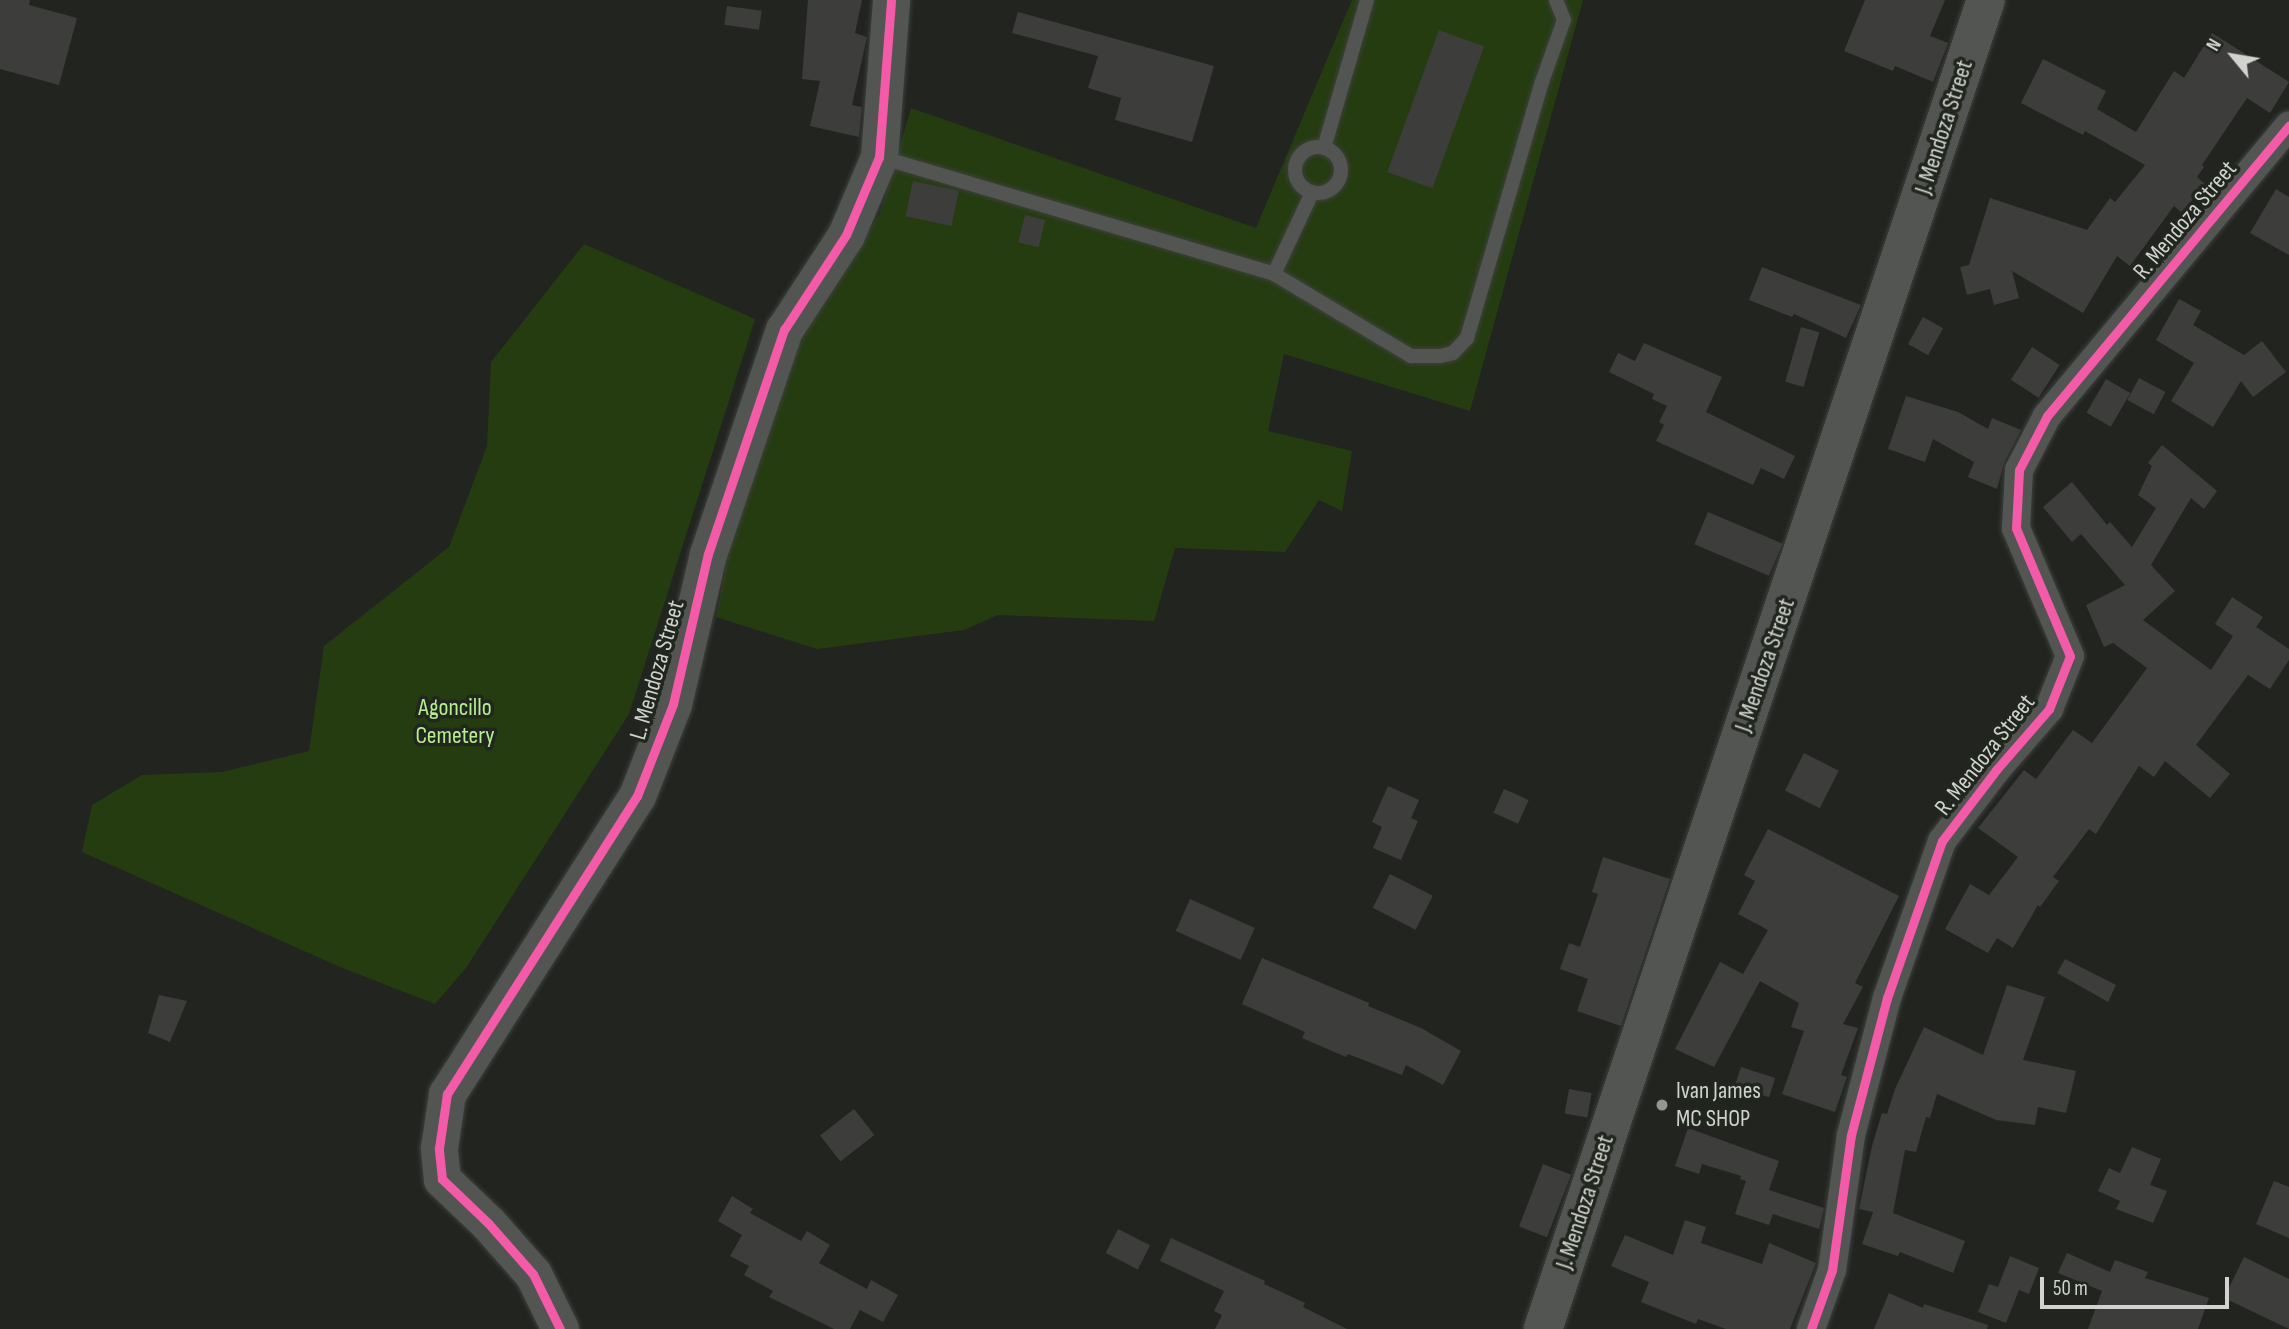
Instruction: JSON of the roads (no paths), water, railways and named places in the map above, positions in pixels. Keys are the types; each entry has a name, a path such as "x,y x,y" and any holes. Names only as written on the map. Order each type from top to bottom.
{"main road":[{"name":"J. Mendoza Street","path":"1543,1329 1986,0"}],"street":[{"name":"L. Mendoza Street","path":"560,1329 533,1274 488,1223 442,1179 439,1148 447,1094 637,796 673,704 708,554 784,330 846,235 879,157 891,0"},
{"name":"R. Mendoza Street","path":"1811,1329 1832,1270 1851,1135 1887,998 1942,841 1996,770 2049,709 2070,656 2015,528 2019,470 2048,416 2289,126"}],"lane":[{"path":"1324,148 1367,0"},
{"path":"879,157 1274,274 1411,356 1453,353 1467,338 1542,82 1564,20 1556,0"},
{"path":"1309,148 1324,148 1336,155 1342,169 1338,183 1327,192 1312,193 1300,186 1295,172 1298,158 1309,148"},
{"path":"1274,274 1312,193"}],"place":[{"name":"Ivan James MC SHOP","path":"1662,1105"}],"park label":[{"name":"Agoncillo Cemetery","path":"455,722"}]}
